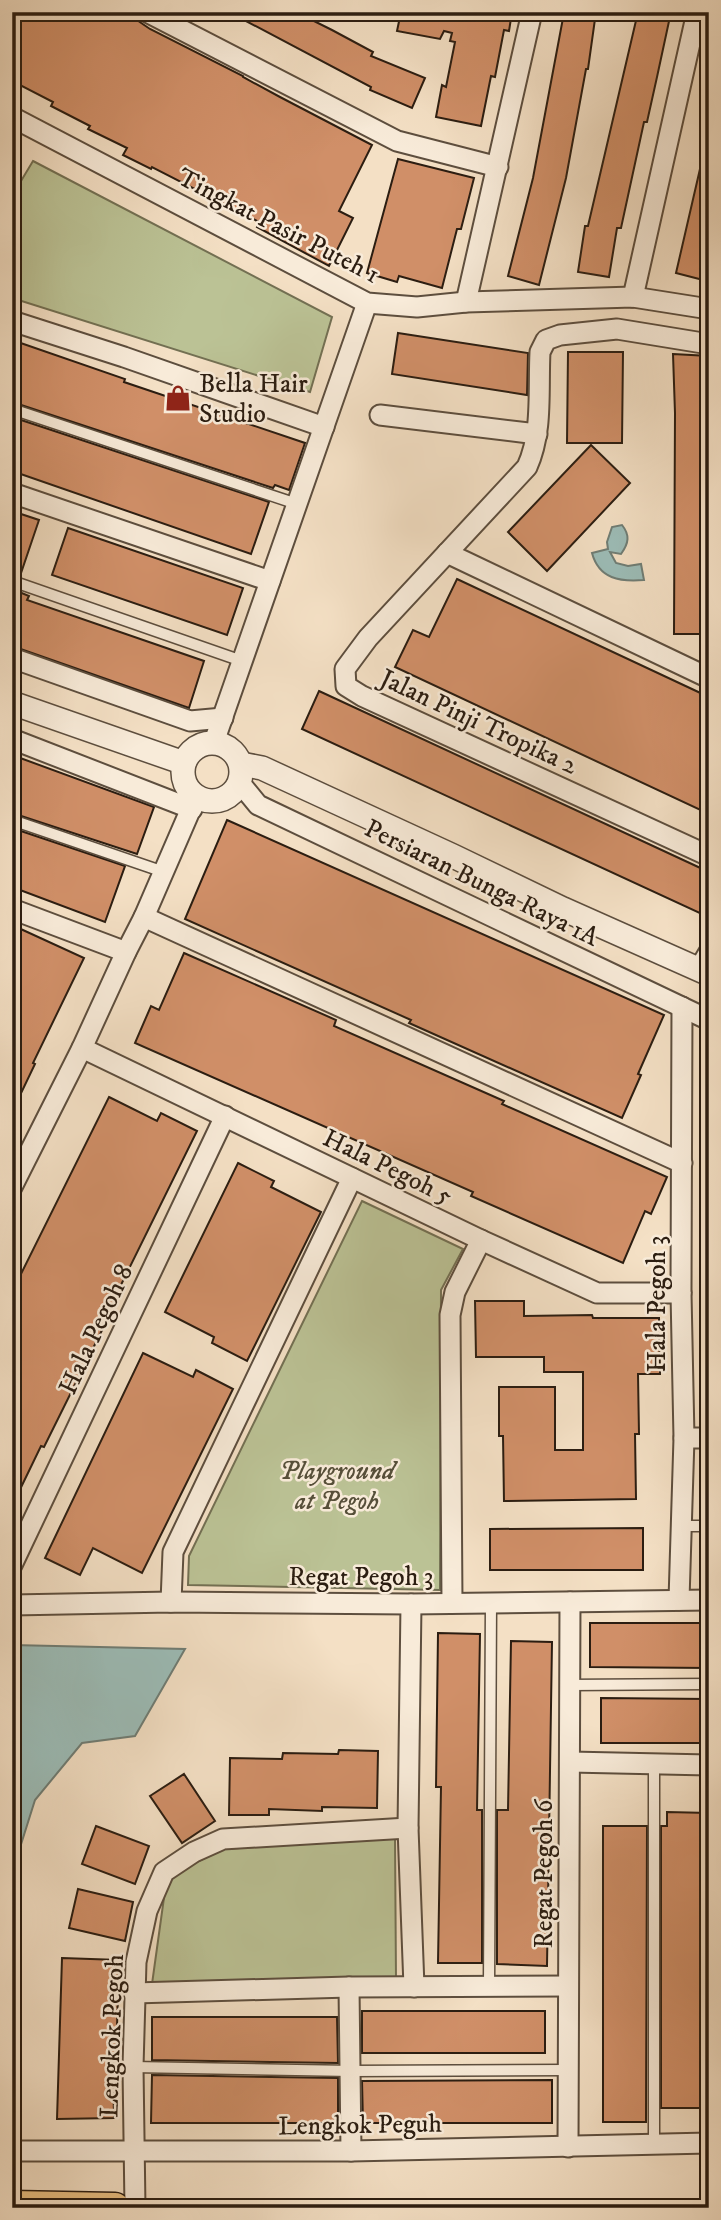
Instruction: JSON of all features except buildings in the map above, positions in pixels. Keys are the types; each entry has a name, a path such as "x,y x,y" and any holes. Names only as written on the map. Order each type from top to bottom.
{"main road":[{"path":"12,2206 115,2208"}],"street":[{"path":"147,12 397,141 498,167"},
{"path":"466,302 532,12"},
{"path":"633,297 697,12"},
{"name":"Tingkat Pasir Puteh 1","path":"15,125 367,303 417,307 466,302 633,297 709,309"},
{"path":"214,742 367,303"},
{"path":"12,320 324,427"},
{"path":"705,343 617,330 560,335 546,340 540,352 537,434 527,467 447,553 709,678"},
{"path":"380,415 537,434"},
{"path":"12,493 271,581"},
{"name":"Jalan Pinji Tropika 2","path":"447,553 355,653 345,669 346,686 362,696 709,856"},
{"path":"12,658 190,721 223,718"},
{"path":"12,703 184,764"},
{"path":"12,739 194,803 222,800 233,794 241,773 235,753 226,745 204,743 195,747 188,755 183,776 194,803 144,918 12,1188"},
{"path":"241,773 262,768 562,909 705,965"},
{"name":"Persiaran Bunga Raya 1A","path":"241,773 258,805 709,1020"},
{"path":"12,909 126,952"},
{"path":"144,918 682,1163"},
{"name":"Hala Pegoh 3","path":"679,1600 684,1438 681,1293 682,1007"},
{"name":"Hala Pegoh 5","path":"82,1048 597,1293 681,1293"},
{"name":"Hala Pegoh 8","path":"12,1565 225,1116"},
{"path":"171,1602 173,1552 352,1178"},
{"path":"452,1603 450,1315 455,1292 481,1240"},
{"path":"684,1438 709,1438"},
{"name":"Regat Pegoh 3","path":"12,1605 709,1600"},
{"name":"Regat Pegoh 6","path":"568,2147 570,1602"},
{"path":"411,1604 408,1828 414,1987"},
{"path":"570,1762 709,1765"},
{"name":"Lengkok Pegoh","path":"135,2208 133,2067 136,1962 147,1911 164,1872 194,1852 223,1839 408,1828"},
{"path":"134,1993 349,1987 568,1986"},
{"path":"349,1987 351,2151"},
{"name":"Lengkok Peguh","path":"12,2151 351,2151 709,2143"}],"lane":[{"path":"12,410 297,504"},
{"path":"12,581 242,661"},
{"path":"12,820 164,872"},
{"path":"682,1526 709,1526"},
{"path":"489,1988 491,1602"},
{"path":"569,1685 709,1684"},
{"path":"654,1765 654,2144"},
{"path":"133,2067 352,2071 567,2070"}],"green space":[{"path":"33,161 332,317 310,392 12,298 12,196"},
{"name":"Playground at Pegoh","path":"362,1201 463,1249 441,1290 440,1590 188,1585 189,1556"},
{"path":"395,1838 396,1980 152,1984 167,1876 224,1849"}],"water":[{"path":"622,525 628,539 626,546 621,554 610,552 616,563 628,566 641,564 644,580 612,577 595,562 592,553 608,549 607,542 612,527"},
{"path":"12,1645 185,1649 135,1736 82,1743 35,1800 12,1873"}],"place":[{"name":"Bella Hair Studio","path":"178,398"}]}
